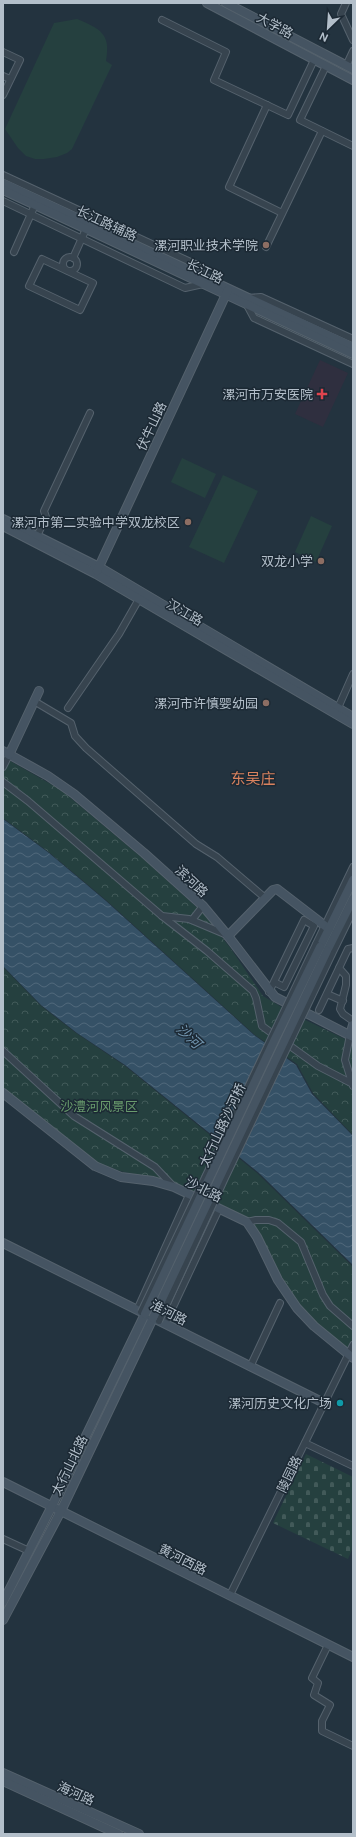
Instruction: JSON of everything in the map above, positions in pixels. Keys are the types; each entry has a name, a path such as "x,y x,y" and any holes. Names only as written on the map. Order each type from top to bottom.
{"street":[{"name":"大学路","path":"207,3 353,80"},
{"name":"大学路","path":"226,3 349,68"},
{"path":"346,3 341,14 353,40"},
{"path":"162,20 226,52 214,80 353,146"},
{"path":"349,68 353,51"},
{"path":"3,52 20,60 3,95"},
{"path":"288,115 314,60"},
{"path":"300,120 326,66"},
{"path":"3,76 10,79"},
{"path":"267,105 229,188 282,213"},
{"path":"266,247 322,131"},
{"name":"长江路辅路","path":"3,175 197,265 204,281 185,288 3,201"},
{"name":"长江路","path":"3,183 353,354"},
{"name":"长江路","path":"3,190 86,229 204,281"},
{"path":"14,252 36,205"},
{"path":"73,258 86,229"},
{"path":"68,272 64,266 64,262 69,257 73,258 77,261 78,266 75,270 68,272 42,259 30,286 80,310 93,283 68,272"},
{"name":"伏牛山路","path":"97,570 227,292"},
{"path":"353,339 261,296 248,302 254,318 353,364"},
{"name":"长江路","path":"248,302 353,347"},
{"path":"37,536 46,517 44,511 90,413"},
{"name":"汉江路","path":"3,519 37,536 353,716"},
{"name":"汉江路","path":"3,526 97,570 139,599 353,724"},
{"path":"68,708 119,634 139,599"},
{"path":"338,708 353,674"},
{"path":"3,767 6,753 39,691"},
{"path":"34,701 71,723 75,736 86,748 196,844 218,858 264,897"},
{"name":"滨河路","path":"6,753 48,776 74,794 144,852 202,906 228,936 269,992 284,1003 352,1036"},
{"path":"3,782 28,801 162,916 207,951 253,991 262,1026 318,1066 352,1084"},
{"path":"324,949 327,927 353,867"},
{"path":"327,927 353,880"},
{"path":"162,916 192,920 228,936 264,897 273,890 277,890 327,927"},
{"path":"150,1317 324,949 353,899"},
{"path":"192,920 202,906"},
{"path":"324,949 353,911"},
{"path":"269,992 304,920 314,926 284,987 274,982"},
{"path":"319,1010 348,949 353,948"},
{"name":"太行山路沙河桥","path":"150,1317 324,949"},
{"path":"339,968 346,976 346,985 340,1009 343,1014 353,1021"},
{"path":"327,994 343,1001"},
{"path":"352,1084 345,1060 352,1036 353,1025"},
{"path":"3,1051 74,1116 155,1167 174,1187"},
{"name":"沙北路","path":"4,1096 95,1166 121,1177 174,1187 247,1222"},
{"path":"150,1317 190,1195"},
{"path":"150,1317 219,1209"},
{"path":"351,1356 314,1326 297,1308 278,1280 257,1237 247,1222 269,1220 278,1223 301,1242 323,1295 330,1306 353,1326"},
{"name":"淮河路","path":"3,1243 324,1403"},
{"path":"250,1367 280,1303"},
{"name":"太行山北路","path":"3,1602 5,1592 29,1551 150,1317"},
{"name":"太行山北路","path":"3,1620 61,1511 150,1317"},
{"name":"陵园路","path":"230,1595 324,1403 351,1356 353,1345"},
{"path":"305,1443 353,1466"},
{"name":"黄河西路","path":"3,1482 353,1657"},
{"path":"3,1539 29,1551"},
{"path":"5,1592 15,1597"},
{"path":"328,1645 312,1678 318,1683 314,1695 330,1705 322,1721 322,1731 353,1746"},
{"name":"海河路","path":"3,1773 138,1834"},
{"name":"海河路","path":"3,1781 118,1834"}],"shaded area":[{"name":"漯河市万安医院","path":"320,360 348,373 323,427 295,414"}],"green space":[{"path":"77,19 92,26 102,34 107,44 106,61 112,65 72,149 57,157 44,159 35,159 26,156 18,148 5,129 54,23"},
{"path":"182,458 216,474 205,498 171,482"},
{"path":"223,475 258,491 224,563 189,547"},
{"path":"311,516 332,526 316,562 295,552"},
{"path":"3,757 61,790 141,857 203,913 231,949 263,996 293,1014 353,1043 353,1135 313,1093 297,1064 255,1035 106,900 50,853 3,818"},
{"name":"沙澧河风景区","path":"3,967 41,1006 76,1033 125,1066 257,1173 353,1267 353,1354 303,1310 290,1292 260,1235 247,1218 152,1178 120,1171 96,1162 80,1153 3,1087"},
{"path":"306,1454 353,1477 353,1547 348,1559 273,1523"}],"water":[{"name":"沙河","path":"3,819 49,853 106,901 254,1035 296,1065 312,1094 353,1136 353,1265 259,1173 125,1065 77,1033 41,1005 3,966"}],"place":[{"name":"漯河职业技术学院","path":"266,245"},
{"name":"漯河市万安医院","path":"322,394"},
{"name":"漯河市第二实验中学双龙校区","path":"188,522"},
{"name":"双龙小学","path":"321,561"},
{"name":"漯河市许慎婴幼园","path":"266,703"},
{"name":"漯河历史文化广场","path":"340,1403"}],"district":[{"name":"东吴庄","path":"253,779"}]}
